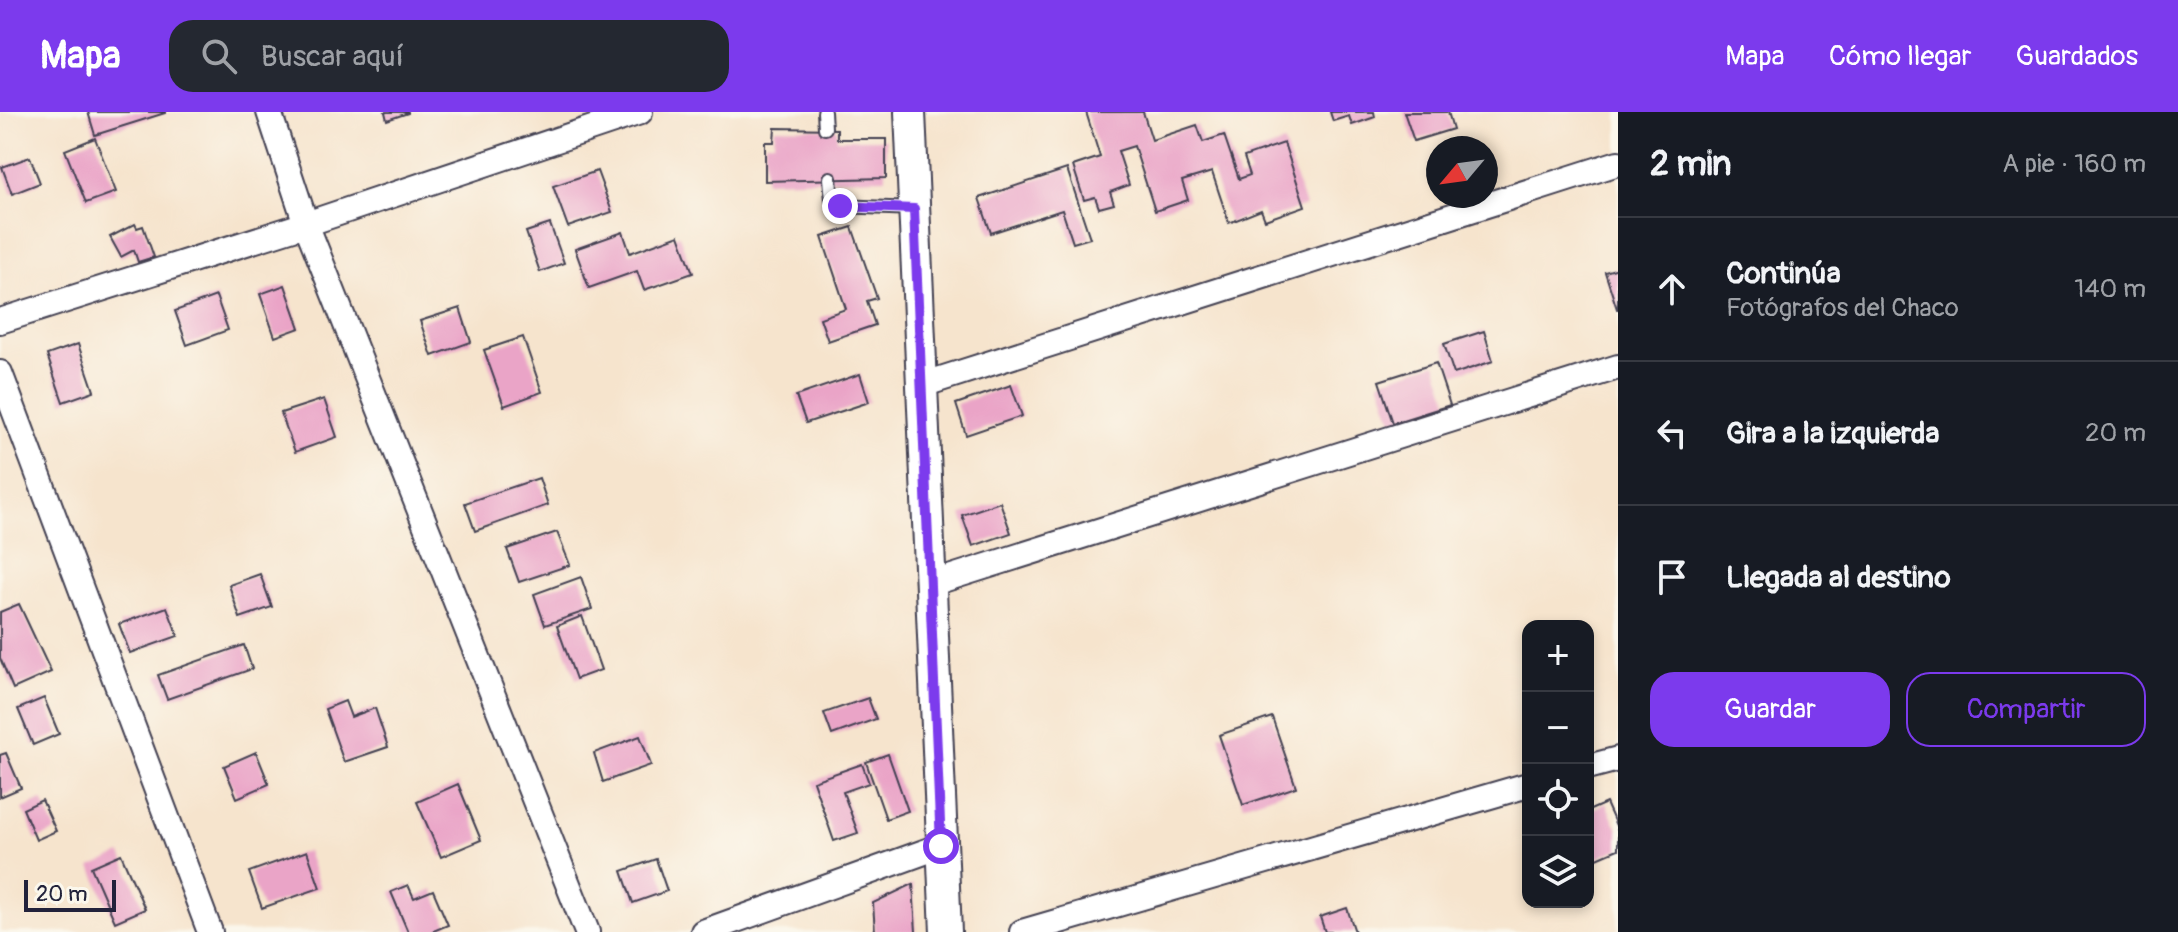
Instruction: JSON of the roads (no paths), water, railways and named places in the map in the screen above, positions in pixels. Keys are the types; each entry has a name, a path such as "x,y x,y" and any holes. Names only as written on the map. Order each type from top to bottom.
{"street":[{"path":"269,112 306,224 587,932"},
{"path":"910,112 946,932"},
{"path":"0,321 306,224 633,113"},
{"path":"922,385 1618,163"},
{"path":"930,584 1618,367"},
{"path":"0,373 210,932"},
{"path":"1594,765 1618,759"},
{"path":"1022,932 1522,787"},
{"path":"703,932 941,846"}],"lane":[{"path":"824,112 825,128"},
{"path":"830,178 832,200 840,206 914,209"}]}
